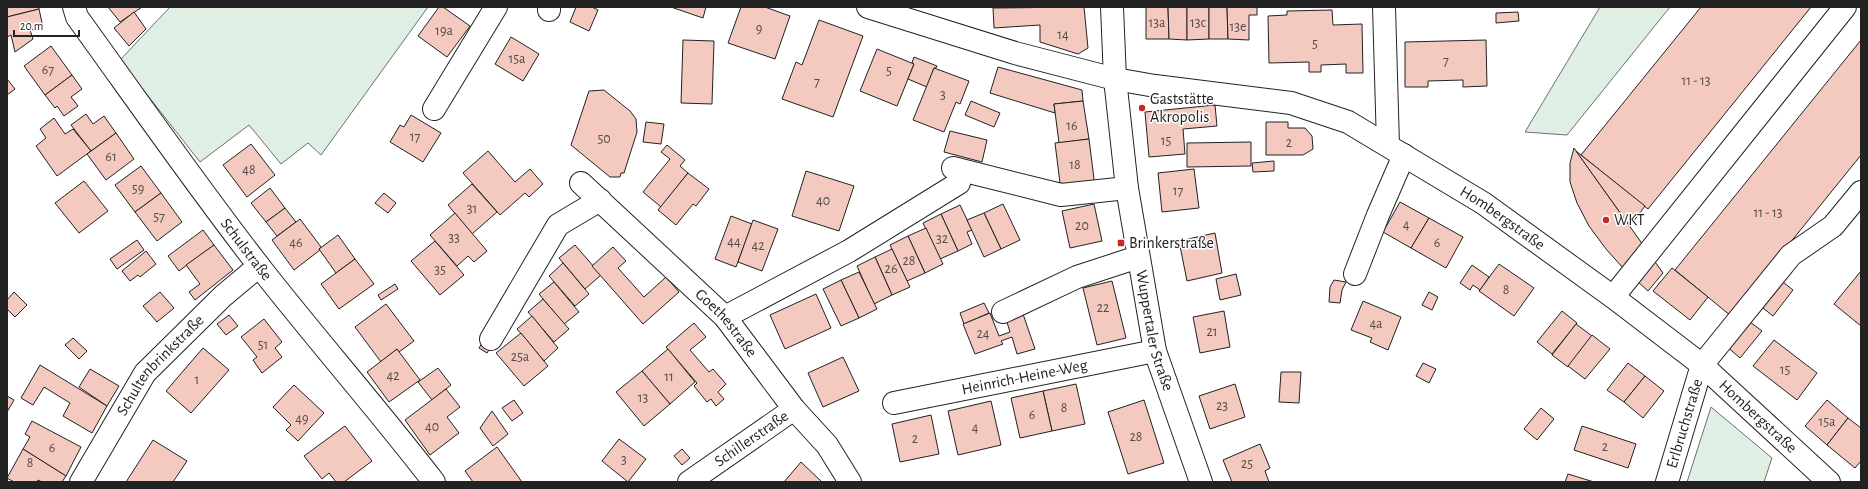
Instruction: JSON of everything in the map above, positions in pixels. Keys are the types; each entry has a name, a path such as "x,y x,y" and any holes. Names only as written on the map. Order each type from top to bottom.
{"street":[{"name":"Schulstraße","path":"74,7 77,17 259,266 400,438 434,482"},
{"path":"434,109 496,7"},
{"path":"868,7 1015,53 1115,79"},
{"name":"Wuppertaler Straße","path":"1112,7 1115,79 1127,188 1155,350 1202,482"},
{"path":"1355,274 1378,214 1396,150 1384,7"},
{"path":"1613,297 1845,7"},
{"name":"Hombergstraße","path":"1115,79 1155,86 1292,103 1348,122 1483,203 1613,297 1702,365 1829,482"},
{"path":"725,317 849,251 956,175 1061,195 1127,188"},
{"name":"Goethestraße","path":"581,183 725,317 794,409 827,446 850,482"},
{"path":"1702,365 1791,255 1833,226 1861,192"},
{"path":"491,338 558,225 600,200"},
{"path":"1003,312 1078,277 1138,257"},
{"name":"Schultenbrinkstraße","path":"81,482 145,373 223,296 259,266"},
{"name":"Heinrich-Heine-Weg","path":"894,403 1155,350"},
{"name":"Erlbruchstraße","path":"1667,482 1702,365"},
{"name":"Schillerstraße","path":"690,482 794,409"}],"green space":[{"path":"170,7 428,7 321,155 308,143 281,164 249,125 200,162 130,73 121,59"},
{"path":"1600,7 1670,7 1567,135 1525,132"},
{"path":"1711,407 1772,458 1764,482 1687,482"}],"building":[{"path":"7,7 39,7 39,9 7,17"},
{"path":"108,7 142,7 120,22"},
{"path":"439,7 443,7 470,26 447,57 418,36"},
{"path":"576,7 592,7 598,10 589,31 570,22"},
{"path":"671,7 706,7 703,18"},
{"path":"741,7 765,7 790,16 775,59 728,43"},
{"path":"1084,7 1088,48 1078,54 1040,42 1040,25 994,28 993,8"},
{"path":"1146,7 1168,7 1169,39 1146,39"},
{"path":"1168,7 1187,7 1187,40 1169,39"},
{"path":"1187,7 1209,7 1209,39 1187,40"},
{"path":"1209,7 1227,7 1228,39 1209,39"},
{"path":"1227,7 1257,7 1257,15 1249,15 1249,40 1228,39"},
{"path":"1701,7 1811,7 1648,209 1581,155"},
{"path":"39,9 43,27 30,30 33,39 15,52 11,35 7,37 7,17"},
{"path":"1332,10 1333,25 1362,24 1363,73 1346,73 1346,64 1321,65 1321,72 1309,72 1309,62 1269,63 1268,16 1287,15 1287,11"},
{"path":"134,12 146,29 129,46 114,28"},
{"path":"1518,12 1519,21 1496,23 1496,13"},
{"path":"819,20 863,36 833,117 782,99 796,62 802,65"},
{"path":"511,37 539,54 523,81 495,64"},
{"path":"683,40 714,41 712,104 681,103"},
{"path":"1486,40 1487,86 1463,87 1463,80 1428,81 1428,87 1405,87 1405,42"},
{"path":"1861,40 1861,155 1731,316 1675,270"},
{"path":"51,46 72,75 45,95 24,66"},
{"path":"877,49 914,64 897,106 860,91"},
{"path":"914,57 937,66 934,68 927,87 908,79 914,64 912,63"},
{"path":"998,67 1082,90 1083,101 1054,104 1055,113 990,93"},
{"path":"934,68 969,81 960,104 956,102 944,132 913,120"},
{"path":"72,75 82,89 71,97 78,106 64,116 57,106 55,108 45,95"},
{"path":"7,79 15,89 7,95"},
{"path":"604,90 630,111 636,119 637,132 624,173 621,173 620,177 610,177 571,145 589,91"},
{"path":"971,101 1000,113 994,127 965,115"},
{"path":"1083,101 1089,139 1059,143 1054,104"},
{"path":"1215,105 1217,126 1183,129 1185,154 1149,157 1145,112"},
{"path":"86,114 93,124 104,116 116,133 91,151 71,125"},
{"path":"411,115 441,133 423,162 390,142 400,125 404,127"},
{"path":"54,118 65,134 73,129 91,151 57,176 36,146 46,138 40,129"},
{"path":"646,122 664,124 661,144 643,142"},
{"path":"1266,122 1288,122 1288,128 1305,128 1312,136 1313,149 1303,155 1266,155"},
{"path":"950,131 987,140 982,162 944,152"},
{"path":"116,133 134,159 106,180 87,154"},
{"path":"1089,139 1095,187 1061,191 1055,143"},
{"path":"1251,142 1251,166 1187,167 1187,143"},
{"path":"251,144 275,175 247,197 223,165"},
{"path":"667,145 685,160 680,166 688,173 661,207 643,192 670,159 661,152"},
{"name":"WKT","path":"1574,148 1663,273 1648,291 1624,269 1606,249 1589,226 1577,203 1570,182 1570,163"},
{"path":"488,151 515,182 530,169 543,184 529,197 525,193 500,215 463,173"},
{"path":"1576,151 1645,206 1630,226 1621,214"},
{"path":"1274,161 1274,171 1253,172 1252,163"},
{"path":"141,166 161,193 135,212 115,185"},
{"path":"1194,169 1199,208 1162,212 1158,173"},
{"path":"806,171 854,186 839,231 792,216"},
{"path":"688,173 709,189 696,206 693,204 676,225 658,210"},
{"path":"84,181 108,211 79,233 55,203"},
{"path":"472,184 497,212 472,234 448,205"},
{"path":"270,188 285,208 266,222 251,203"},
{"path":"161,193 182,222 157,241 135,212"},
{"path":"384,193 396,203 388,213 375,203"},
{"path":"1400,202 1429,218 1411,248 1383,232"},
{"path":"1003,204 1020,240 1001,249 984,213"},
{"path":"1094,204 1102,241 1070,248 1062,211"},
{"path":"960,205 972,230 967,232 972,244 958,251 941,214"},
{"path":"285,208 296,222 277,236 266,222"},
{"path":"455,213 487,251 474,262 468,256 457,266 430,235"},
{"path":"984,213 1001,249 984,257 967,220"},
{"path":"941,214 958,251 940,259 923,223"},
{"path":"731,216 752,224 736,267 715,259"},
{"path":"1429,218 1463,237 1446,268 1411,248"},
{"path":"300,219 321,247 319,249 320,250 294,270 272,240"},
{"path":"753,220 778,229 762,271 738,262"},
{"path":"926,228 943,264 925,273 908,236"},
{"path":"203,230 214,245 179,271 168,256"},
{"path":"1215,233 1222,273 1187,281 1179,241"},
{"path":"338,235 355,259 336,273 319,249"},
{"path":"908,236 925,273 907,281 890,245"},
{"path":"137,240 144,250 117,269 110,259"},
{"path":"435,241 464,275 440,295 411,261"},
{"path":"214,245 233,270 195,300 189,292 200,284 186,265"},
{"path":"575,245 601,275 585,289 559,258"},
{"path":"613,247 626,261 618,268 644,297 666,277 679,292 643,324 592,266"},
{"path":"892,249 910,287 892,295 875,257"},
{"path":"146,251 156,264 140,277 138,275 130,281 122,271"},
{"path":"875,257 892,295 874,304 857,266"},
{"path":"355,259 374,284 339,309 321,284"},
{"path":"563,263 589,294 575,306 549,276"},
{"path":"1499,264 1534,288 1514,316 1479,291"},
{"path":"1472,265 1489,277 1480,290 1473,285 1470,290 1460,283"},
{"path":"1672,268 1708,297 1690,320 1653,291"},
{"path":"1861,271 1861,326 1834,304"},
{"path":"859,272 877,309 859,318 841,280"},
{"path":"1236,274 1241,295 1220,300 1216,279"},
{"path":"1779,279 1793,290 1773,316 1758,304"},
{"path":"841,280 859,318 841,326 823,289"},
{"path":"1334,280 1346,282 1342,290 1340,303 1329,302 1330,287"},
{"path":"1112,281 1126,338 1097,345 1083,288"},
{"path":"554,282 579,312 564,324 539,294"},
{"path":"395,284 398,289 381,300 378,295"},
{"path":"14,292 27,305 15,317 7,309 7,300"},
{"path":"160,292 174,308 157,322 143,306"},
{"path":"1429,292 1438,297 1432,310 1422,305"},
{"path":"816,294 831,328 785,349 770,315"},
{"path":"543,299 569,329 554,342 528,312"},
{"path":"1363,301 1401,317 1388,350 1370,342 1372,338 1351,330"},
{"path":"984,303 989,313 964,324 960,313"},
{"path":"386,304 414,341 399,352 397,349 381,362 355,327"},
{"path":"1224,311 1230,347 1200,353 1193,317"},
{"path":"1562,311 1577,323 1552,354 1537,342"},
{"path":"990,313 999,336 1010,332 1006,319 1023,314 1035,349 1017,354 1012,337 1001,341 1003,344 975,354 963,324"},
{"path":"229,315 238,326 226,335 217,324"},
{"path":"532,316 558,348 544,361 517,329"},
{"path":"264,319 282,342 275,348 282,357 262,373 253,360 257,357 241,337"},
{"path":"1746,319 1762,331 1740,358 1725,345"},
{"path":"694,323 706,337 690,350 709,372 713,369 726,384 718,392 724,399 716,406 711,399 707,402 694,386 697,383 666,347"},
{"path":"1576,324 1592,336 1568,367 1552,355"},
{"path":"521,333 548,366 524,386 496,353"},
{"path":"1592,335 1610,349 1585,379 1568,366"},
{"path":"73,338 87,351 79,359 65,345"},
{"path":"484,340 492,345 487,353 479,348"},
{"path":"1774,340 1817,373 1797,400 1753,366"},
{"path":"203,348 229,370 191,413 166,391"},
{"path":"397,349 420,380 389,402 367,372"},
{"path":"668,349 695,382 670,404 642,371"},
{"path":"843,357 859,391 823,407 808,373"},
{"path":"1423,363 1436,369 1429,383 1416,376"},
{"path":"1628,363 1645,376 1624,402 1607,390"},
{"path":"40,365 107,406 92,433 63,416 70,403 44,387 33,405 21,398"},
{"path":"438,368 451,385 432,400 418,382"},
{"path":"90,369 119,386 107,406 79,387"},
{"path":"642,371 670,404 644,426 616,392"},
{"path":"1281,372 1301,372 1299,403 1279,402"},
{"path":"1645,376 1664,391 1643,418 1624,402"},
{"path":"1076,384 1085,424 1052,431 1043,391"},
{"path":"1235,384 1245,417 1210,429 1199,396"},
{"path":"294,385 324,413 298,441 286,430 291,425 273,407"},
{"path":"446,389 460,407 447,417 459,433 430,455 405,420"},
{"path":"1043,391 1052,431 1020,438 1011,398"},
{"path":"7,396 14,400 7,412"},
{"path":"514,400 523,413 512,421 502,408"},
{"path":"1144,400 1164,463 1128,474 1108,412"},
{"path":"1827,400 1848,418 1827,445 1805,426"},
{"path":"991,401 1001,445 958,455 948,411"},
{"path":"1541,408 1554,419 1537,440 1524,429"},
{"path":"492,411 508,434 493,446 480,428"},
{"path":"931,415 939,454 900,462 892,424"},
{"path":"1848,418 1861,428 1861,461 1855,468 1827,445"},
{"path":"32,421 81,447 66,476 23,449 30,437 25,434"},
{"path":"345,426 372,461 344,482 336,482 329,473 322,479 304,456"},
{"path":"1582,426 1636,444 1628,468 1574,450"},
{"path":"619,439 646,459 628,482 602,461"},
{"path":"153,440 187,461 173,482 126,482"},
{"path":"1260,444 1270,468 1265,471 1269,482 1232,482 1223,460"},
{"path":"497,447 522,482 473,482 465,471"},
{"path":"23,449 66,476 62,482 42,482 38,480 37,482 14,482 7,478"},
{"path":"682,449 690,458 682,465 674,456"},
{"path":"801,462 822,482 784,482"},
{"path":"1568,474 1594,482 1565,482"}],"place":[{"name":"Gaststätte Akropolis","path":"1142,108"},
{"name":"WKT","path":"1606,220"},
{"name":"Brinkerstraße","path":"1121,243"}]}
